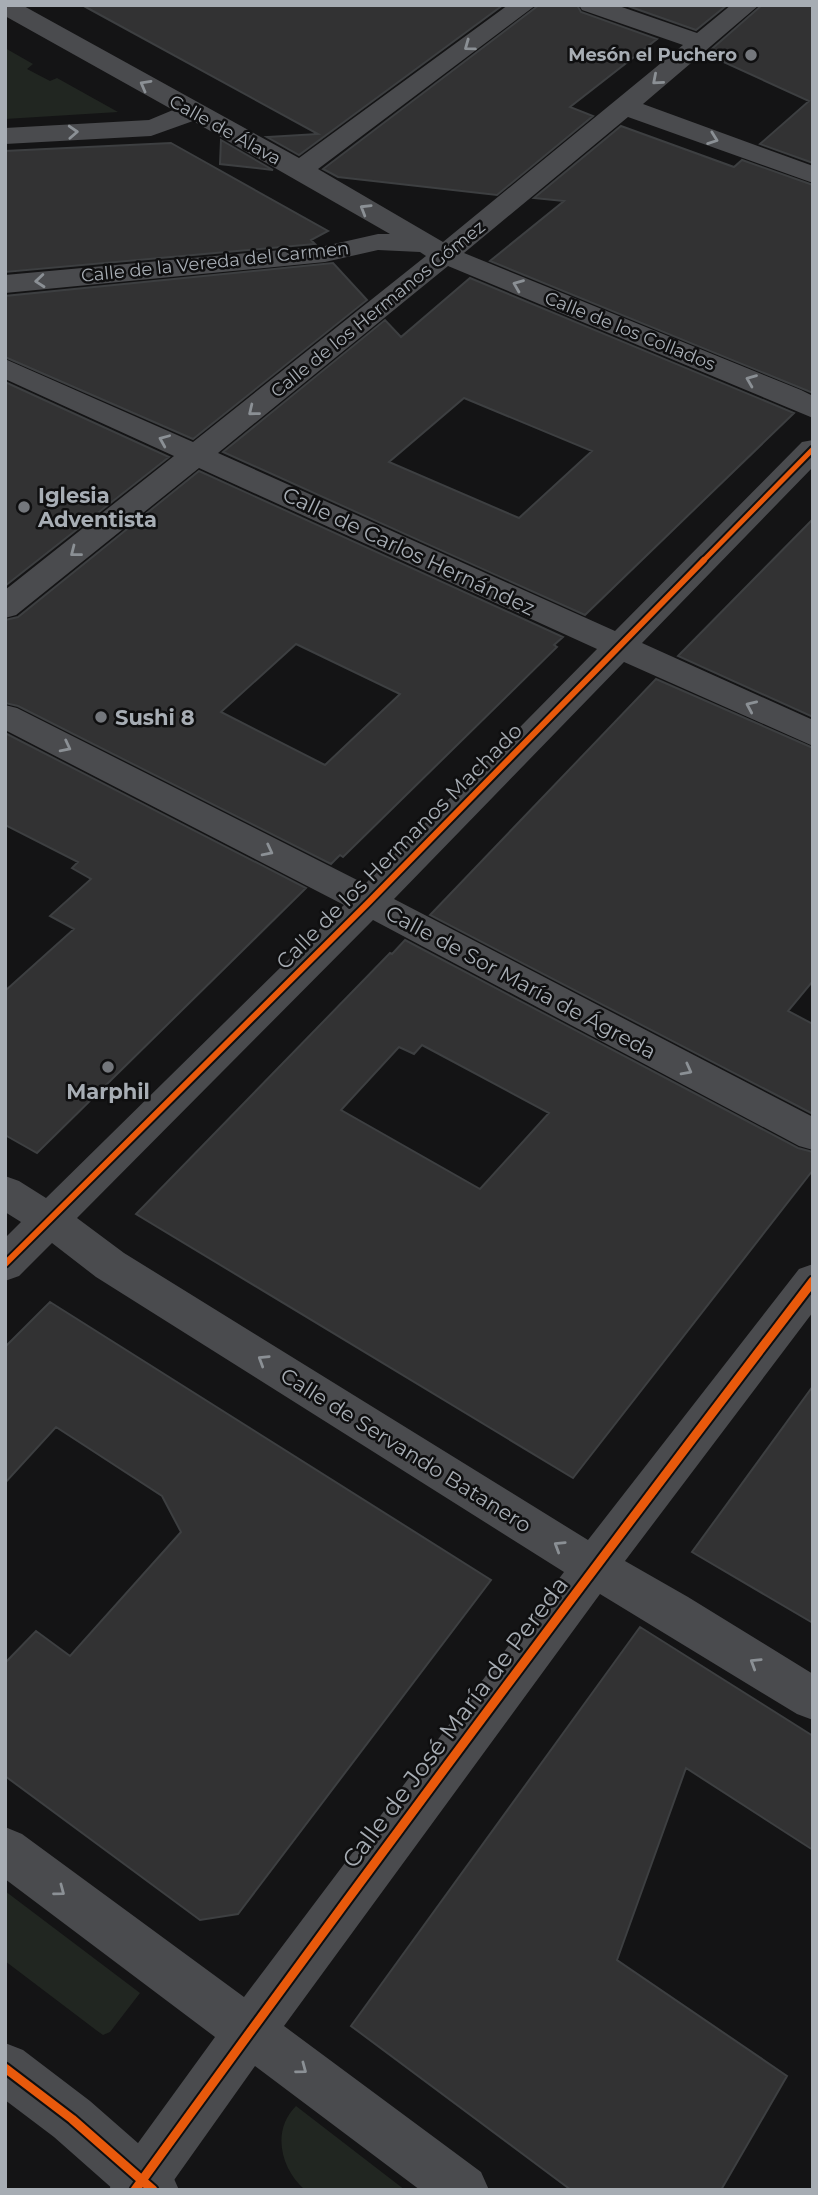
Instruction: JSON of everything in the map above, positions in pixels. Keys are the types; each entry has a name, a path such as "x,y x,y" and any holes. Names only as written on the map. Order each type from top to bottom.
{"street":[{"path":"300,170 524,5"},
{"path":"590,5 700,43"},
{"name":"Calle de los Hermanos Gómez","path":"5,607 198,455 434,250 626,107 747,5"},
{"name":"Calle de Álava","path":"23,8 45,30 300,170 434,250"},
{"path":"626,107 813,175"},
{"path":"5,136 151,128 176,120 191,111"},
{"name":"Calle de la Vereda del Carmen","path":"5,284 325,254 378,242 434,250"},
{"name":"Calle de los Collados","path":"434,250 790,396 813,409"},
{"name":"Calle de Carlos Hernández","path":"5,368 813,734"},
{"name":"Calle de los Hermanos Machado","path":"5,1264 369,902 813,449"},
{"name":"Calle de Sor María de Ágreda","path":"5,716 369,902 813,1135"},
{"name":"Calle de Servando Batanero","path":"5,1192 50,1220 110,1265 594,1567 662,1605 813,1699"},
{"name":"Calle de José María de Pereda","path":"143,2187 251,2031 594,1567 813,1281"},
{"path":"5,1850 463,2190"},
{"path":"5,2068 72,2119 143,2187"}],"shaded area":[{"path":"5,48 33,64 27,69 50,81 57,78 118,112 5,119"},
{"path":"5,1891 140,1993 110,2032 103,2035 5,1961"},
{"path":"296,2106 405,2190 305,2190 290,2172 282,2150 283,2127"}],"building":[{"path":"82,5 503,5 299,155 267,137 318,134"},
{"path":"539,5 577,5 581,12 657,39 570,107 593,116 497,195 338,177 323,169"},
{"path":"625,5 727,5 696,30"},
{"path":"762,5 813,5 813,163 760,144 809,101 706,54"},
{"path":"621,126 734,167 742,160 813,185 813,393 490,261 564,201 534,198"},
{"path":"221,140 273,170 220,164"},
{"path":"171,143 328,231 311,240 315,244 5,272 5,151"},
{"path":"333,263 367,300 193,439 5,357 5,296"},
{"path":"470,278 794,413 585,615 223,452 385,320 401,337","holes":["464,398 592,451 519,518 389,462"]},
{"path":"5,382 169,457 5,586"},
{"path":"199,471 563,637 554,645 557,647 343,857 340,855 331,864 18,706 5,703 5,620 18,617","holes":["296,644 400,694 325,765 221,712"]},
{"path":"813,519 813,717 678,656"},
{"path":"656,679 813,748 813,981 788,1011 813,1024 813,1114 430,915"},
{"path":"5,733 306,888 37,1153 5,1135 5,991 74,929 50,916 91,879 72,868 78,862 5,825"},
{"path":"405,940 798,1148 813,1152 813,1170 573,1478 136,1214 390,953","holes":["422,1045 549,1113 480,1189 341,1110 399,1047 414,1054"]},
{"path":"50,1302 491,1580 238,1914 200,1920 5,1776 5,1663 36,1631 70,1656 181,1532 162,1496 56,1427 5,1483 5,1347"},
{"path":"813,1386 813,1623 692,1552"},
{"path":"640,1627 813,1736 813,1850 686,1768 617,1960 787,2076 721,2190 571,2190 351,2026"}],"cycle path":[{"path":"5,1264 369,902 813,449"},
{"path":"135,2190 298,1965 594,1567 813,1281"},
{"path":"5,2068 72,2119 153,2190"}],"place":[{"name":"Mesón el Puchero","path":"751,55"},
{"name":"Iglesia Adventista","path":"24,507"},
{"name":"Sushi 8","path":"101,717"},
{"name":"Marphil","path":"108,1067"}]}
